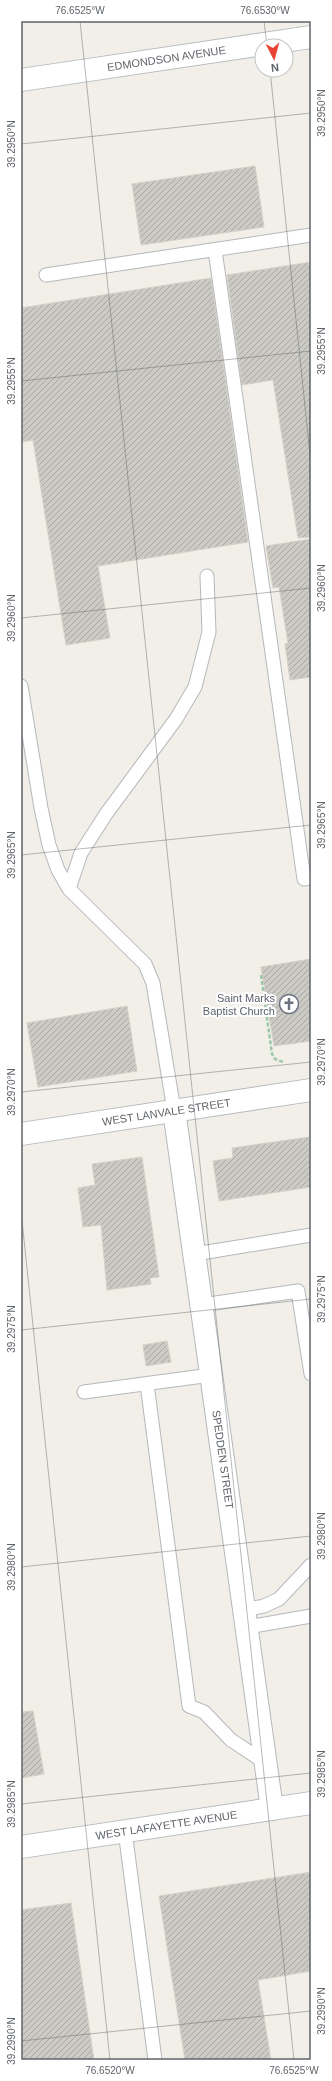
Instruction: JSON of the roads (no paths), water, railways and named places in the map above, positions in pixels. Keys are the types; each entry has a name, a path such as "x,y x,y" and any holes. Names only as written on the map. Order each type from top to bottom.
{"street":[{"name":"EDMONDSON AVENUE","path":"21,80 311,37"},
{"name":"WEST LANVALE STREET","path":"21,1134 311,1090"},
{"name":"SPEDDEN STREET","path":"174,1110 272,1809"},
{"name":"WEST LAFAYETTE AVENUE","path":"21,1847 311,1803"}],"lane":[{"path":"46,275 311,235"},
{"path":"215,250 304,879 311,878"},
{"path":"69,889 81,853 106,814 176,718 195,687 209,632 207,576"},
{"path":"21,686 41,808 49,845 58,870 69,889 145,964 153,983 174,1110"},
{"path":"195,1254 311,1235"},
{"path":"202,1305 298,1292 311,1374"},
{"path":"84,1392 211,1375"},
{"path":"147,1384 189,1706 204,1712 231,1740 266,1763"},
{"path":"245,1618 264,1606 279,1599 311,1565"},
{"path":"245,1618 311,1616"},
{"path":"125,1831 155,2060"}],"place":[{"name":"Saint Marks Baptist Church","path":"289,1004"}]}
